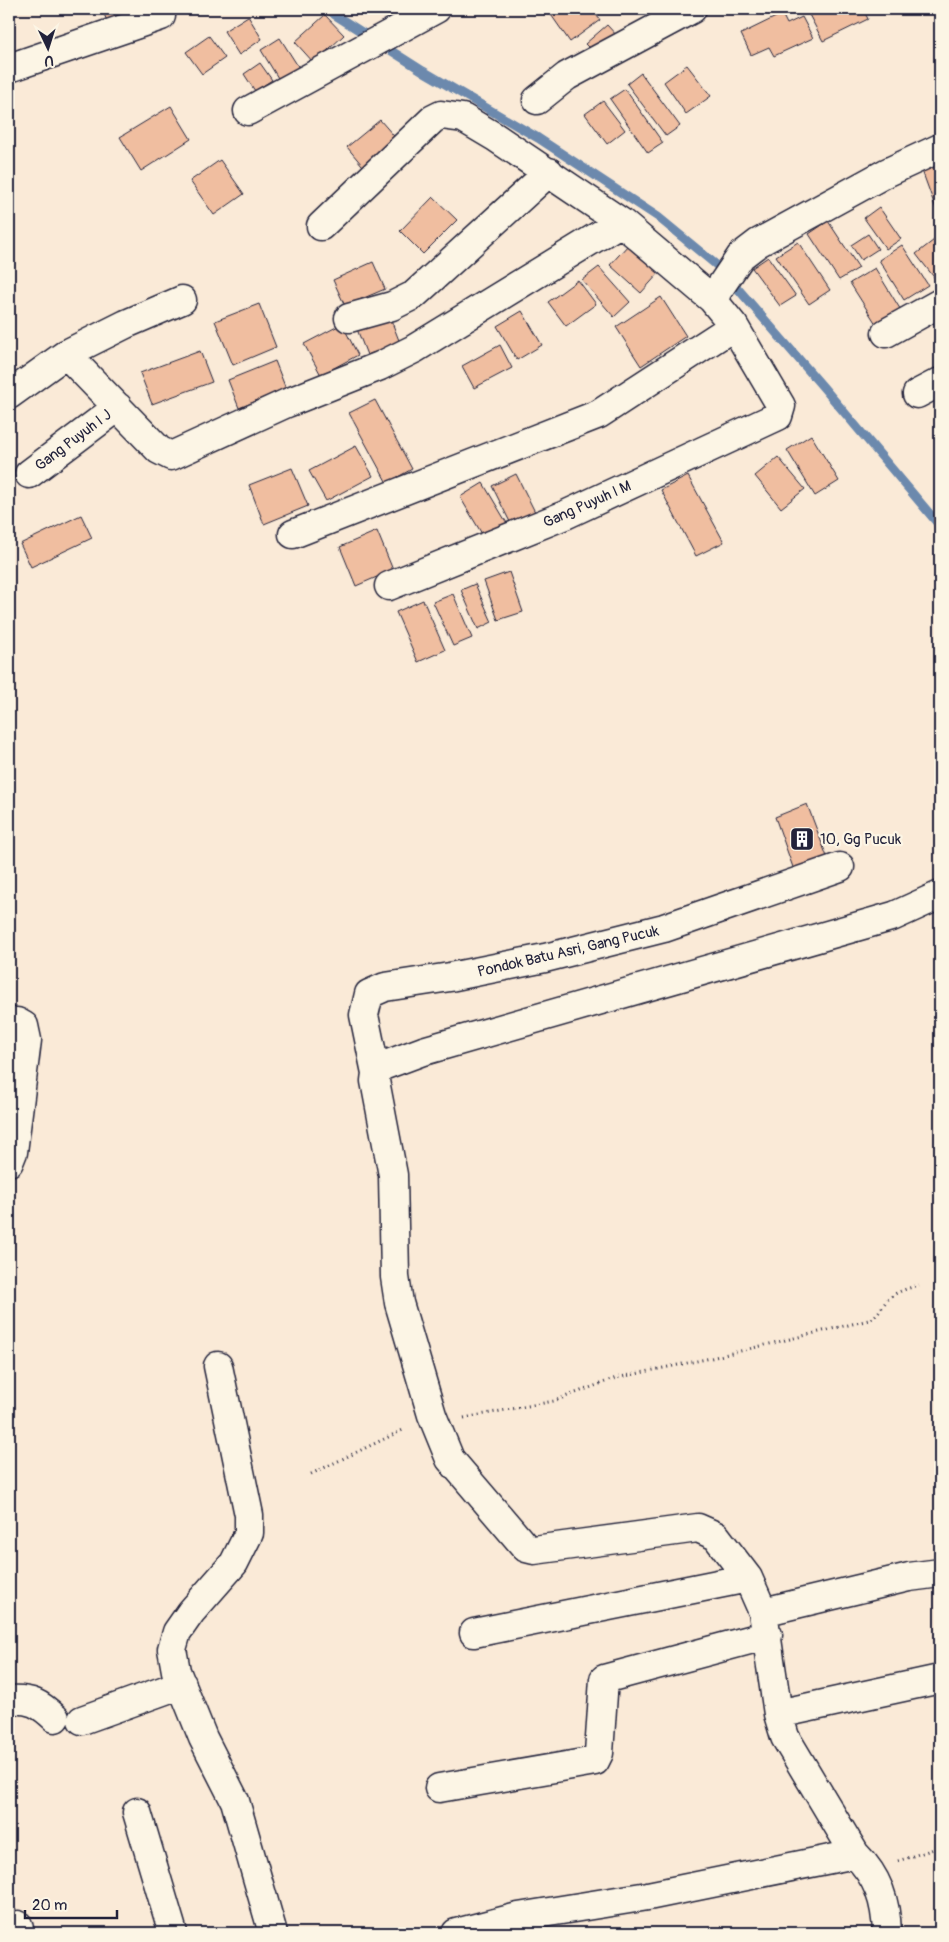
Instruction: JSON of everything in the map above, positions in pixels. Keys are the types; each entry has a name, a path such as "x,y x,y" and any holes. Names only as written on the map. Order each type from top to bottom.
{"street":[{"path":"537,100 567,76 692,9"},
{"path":"248,110 431,12"},
{"path":"9,68 161,16"},
{"path":"293,534 599,414 734,326 717,292 622,222 549,172 463,118 441,115 433,119 321,226"},
{"path":"717,292 741,256 758,243 886,172 940,148"},
{"path":"350,318 392,306 414,295 549,172"},
{"path":"66,354 164,454 171,456 287,403 380,366 405,353 622,222"},
{"path":"9,395 66,354 126,324 182,300"},
{"path":"886,333 940,302"},
{"name":"Gang Puyuh I M","path":"388,586 565,515 778,416 781,406 734,326"},
{"name":"Gang Puyuh I J","path":"29,474 118,407"},
{"name":"Pondok Batu Asri, Gang Pucuk","path":"376,1073 364,1015 369,994 384,987 469,974 664,928 840,867"},
{"path":"887,1933 885,1905 863,1862 785,1737 778,1714 765,1623 748,1578 716,1536 698,1528 534,1550 526,1548 450,1459 434,1420 399,1304 395,1277 393,1175 375,1081 376,1073 380,1067 389,1062 894,916 940,895"},
{"path":"9,1022 17,1022 24,1026 27,1040 13,1152 9,1162"},
{"path":"218,1366 249,1515 249,1533 234,1563 191,1612 177,1632 177,1668 203,1738 235,1801 273,1933"},
{"path":"438,1788 595,1761 598,1753 604,1679 765,1623 909,1578 940,1573"},
{"path":"474,1633 748,1578"},
{"path":"82,1720 177,1668"},
{"path":"778,1714 940,1679"},
{"path":"9,1700 35,1701 55,1718"},
{"path":"137,1812 174,1933"},
{"path":"456,1933 518,1916 863,1862"}],"path":[{"path":"312,1474 434,1420 554,1401 616,1378 711,1358 869,1320 874,1317 892,1296 906,1288 919,1285"},
{"path":"863,1862 940,1847"}],"building":[{"path":"102,9 138,9 140,13 109,26"},
{"path":"547,9 592,9 600,20 570,42"},
{"path":"806,9 863,9 868,19 823,41"},
{"path":"782,14 787,24 802,17 813,38 774,56 769,47 751,55 741,34"},
{"path":"325,15 344,35 314,63 295,42"},
{"path":"248,16 262,39 239,55 224,31"},
{"path":"607,25 618,37 597,56 585,44"},
{"path":"209,36 225,58 202,74 186,52"},
{"path":"280,38 301,71 281,83 261,50"},
{"path":"260,63 272,80 255,91 244,74"},
{"path":"687,65 711,96 686,114 664,82"},
{"path":"641,73 680,126 666,136 627,84"},
{"path":"625,89 663,143 648,153 610,99"},
{"path":"603,101 625,130 607,144 585,114"},
{"path":"171,106 191,139 141,171 120,137"},
{"path":"380,120 400,143 367,171 347,147"},
{"path":"940,158 940,208 936,209 920,165"},
{"path":"220,160 244,194 214,215 190,181"},
{"path":"433,197 457,220 423,254 400,231"},
{"path":"879,207 901,239 886,249 864,218"},
{"path":"828,221 859,268 839,280 809,234"},
{"path":"868,234 878,249 861,260 851,245"},
{"path":"938,237 940,240 940,285 916,254"},
{"path":"798,242 830,290 809,304 776,256"},
{"path":"628,245 659,273 641,293 610,265"},
{"path":"902,245 928,285 904,300 879,260"},
{"path":"768,257 796,296 780,306 752,268"},
{"path":"373,262 385,289 345,306 333,280"},
{"path":"599,267 630,302 614,317 582,280"},
{"path":"875,268 902,312 878,327 850,283"},
{"path":"578,280 596,304 566,326 548,302"},
{"path":"661,297 686,336 641,366 616,327"},
{"path":"259,304 276,347 233,365 215,321"},
{"path":"522,311 542,345 517,360 497,326"},
{"path":"388,312 400,343 367,355 355,324"},
{"path":"342,324 358,355 321,375 304,344"},
{"path":"500,345 512,368 474,388 462,366"},
{"path":"200,351 212,382 152,404 140,373"},
{"path":"275,361 286,389 239,408 228,380"},
{"path":"375,400 412,469 387,483 349,413"},
{"path":"811,435 839,481 815,496 787,450"},
{"path":"356,446 373,476 326,501 309,471"},
{"path":"778,457 805,489 781,508 755,476"},
{"path":"292,468 308,506 264,524 249,485"},
{"path":"516,474 536,514 512,526 492,486"},
{"path":"688,476 724,542 696,556 661,490"},
{"path":"483,483 511,530 488,544 460,497"},
{"path":"81,515 92,538 31,567 20,544"},
{"path":"377,531 393,570 356,586 340,547"},
{"path":"509,572 523,612 498,620 484,581"},
{"path":"475,584 492,622 478,629 461,590"},
{"path":"453,594 472,638 453,646 433,602"},
{"path":"423,600 445,650 418,662 396,612"},
{"name":"10, Gg Pucuk","path":"807,804 829,862 795,873 775,817"}],"waterway":[{"path":"329,9 335,15 423,71 538,138 658,217 720,268 940,526"}],"place":[{"name":"10, Gg Pucuk","path":"802,839"}]}
